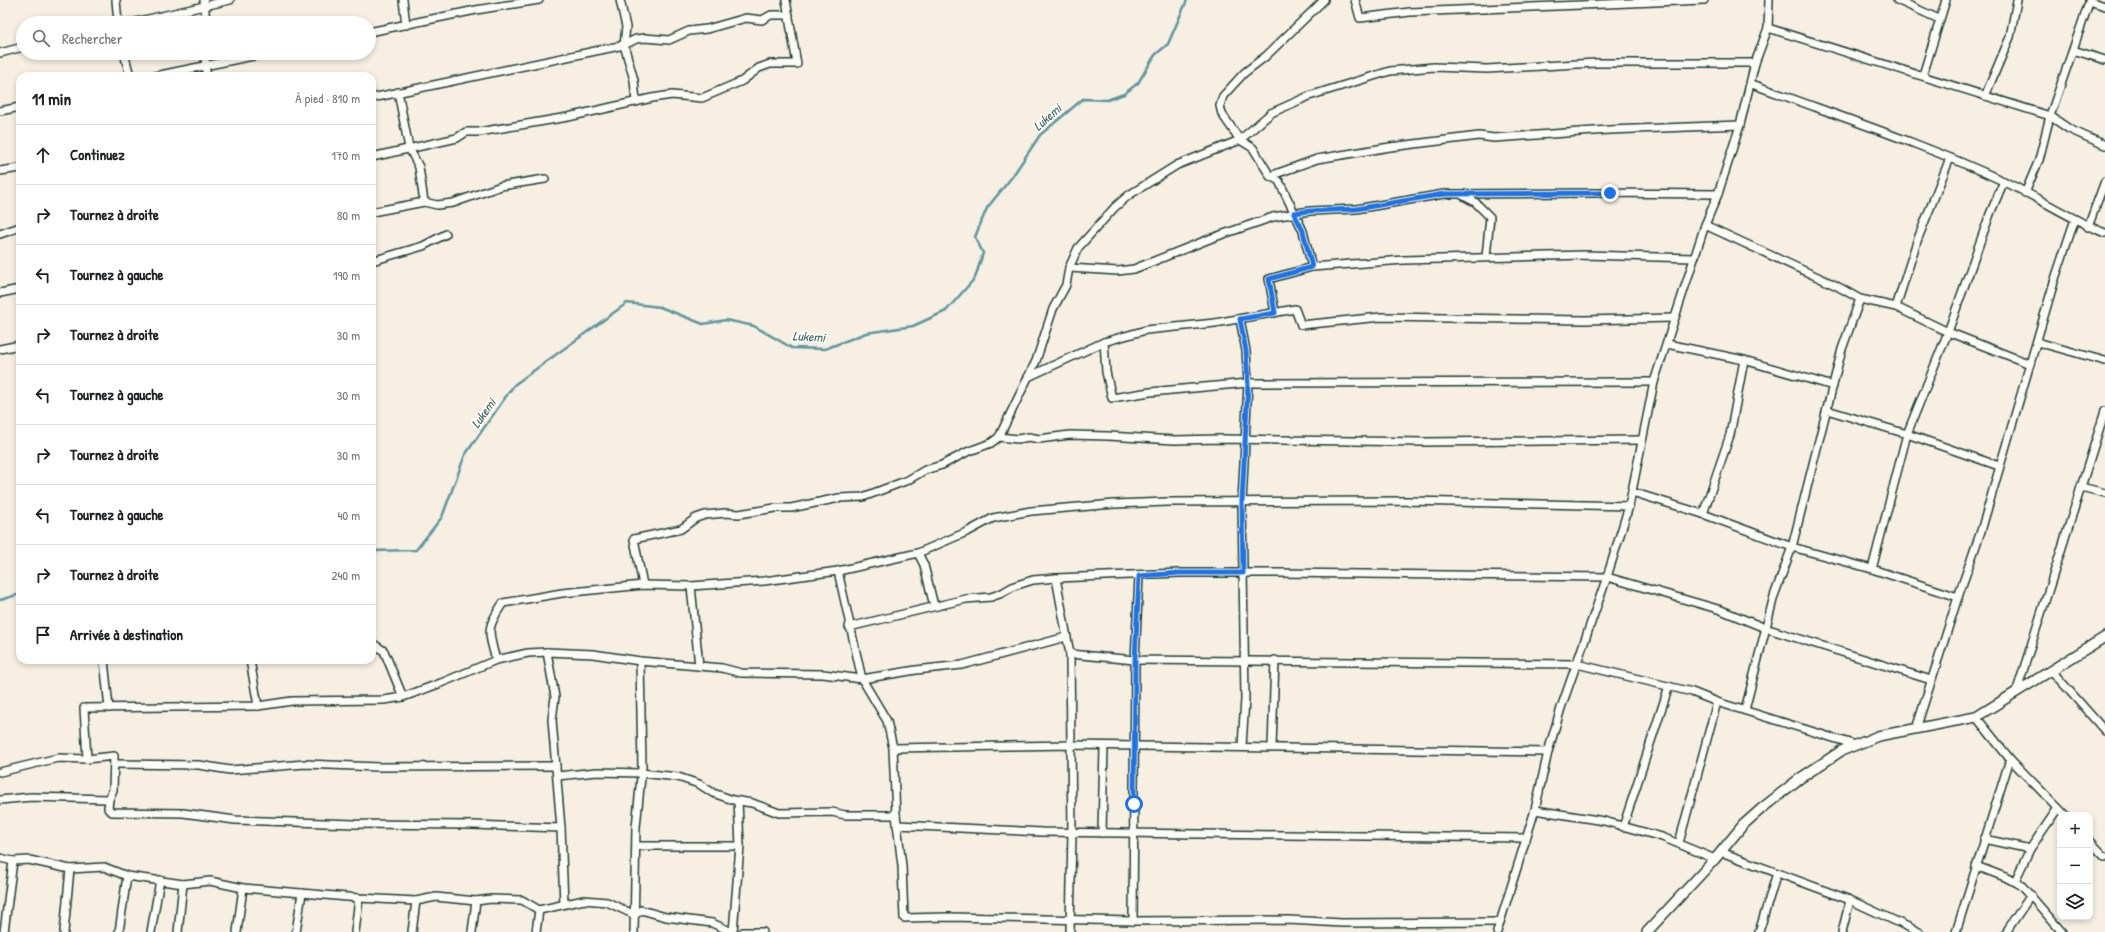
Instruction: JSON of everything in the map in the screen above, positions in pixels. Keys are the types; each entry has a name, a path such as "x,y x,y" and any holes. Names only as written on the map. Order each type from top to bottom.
{"street":[{"path":"116,0 117,16"},
{"path":"156,16 205,2 230,0"},
{"path":"403,0 406,25"},
{"path":"376,31 476,10 539,0"},
{"path":"620,0 626,27 624,45 634,80 636,102"},
{"path":"376,156 457,138 466,132 479,132 568,117 672,95 702,98 742,81 748,75 770,64 797,64 786,0"},
{"path":"1312,267 1303,231 1279,181 1270,176 1253,148 1240,140 1222,114 1220,106 1223,96 1244,73 1266,56 1324,0"},
{"path":"1355,0 1360,18 1410,12 1704,0"},
{"path":"1497,932 1525,838 1535,810 1548,752 1561,708 1578,664 1629,506 1654,382 1705,225 1718,194 1740,125 1752,84 1755,63 1768,28 1769,0"},
{"path":"1897,0 1940,19"},
{"path":"1923,75 1946,0"},
{"path":"1985,96 2010,37 2017,0"},
{"path":"2025,193 2039,160 2050,116 2089,0 2105,6"},
{"path":"205,2 206,16"},
{"path":"376,97 624,45 636,39 645,38 669,40 689,31 707,29 746,18 762,20 771,15 789,15"},
{"path":"1768,28 1923,75 2050,116 2068,129 2105,145"},
{"path":"0,53 16,49"},
{"path":"2073,50 2105,60"},
{"path":"126,60 129,72"},
{"path":"205,60 206,72"},
{"path":"175,72 234,60"},
{"path":"643,584 634,539 681,529 696,518 705,515 725,513 739,514 775,508 791,508 839,498 863,497 908,480 925,470 942,465 967,452 991,443 998,437 1036,361 1052,309 1066,285 1069,268 1078,248 1115,207 1129,196 1177,165 1240,140 1271,113 1309,96 1390,71 1434,67 1487,69 1506,66 1596,63 1755,63"},
{"path":"1752,84 1950,158 2004,181 2088,227 2105,234"},
{"path":"398,92 409,148 419,167 424,202"},
{"path":"0,111 16,108"},
{"path":"1270,176 1317,159 1390,147 1478,136 1494,138 1609,130 1740,125"},
{"path":"1896,307 1920,234 1950,158"},
{"path":"0,171 16,169"},
{"path":"376,211 424,202 437,205 453,203 500,186 545,179"},
{"path":"1872,569 1907,434 1948,332 1990,214 2004,181"},
{"path":"2088,227 2105,181"},
{"path":"1069,268 1118,271 1134,269 1219,235 1273,217 1310,211 1356,209 1444,194 1718,194"},
{"path":"1462,195 1474,202 1490,217 1486,257"},
{"path":"1916,729 1981,530 1999,466 2075,219"},
{"path":"1705,225 1767,253 1860,299 1896,307 1948,332 2030,364"},
{"path":"0,234 16,229"},
{"path":"376,260 423,246 446,234"},
{"path":"1275,313 1269,279 1312,267 1486,257 1585,255 1694,258"},
{"path":"0,293 16,290"},
{"path":"1745,710 1774,596 1792,547 1842,349 1860,299"},
{"path":"1028,377 1104,342 1146,330 1240,319 1295,309 1301,325 1381,317 1584,320 1674,318"},
{"path":"1240,319 1246,351 1248,384 1242,502 1245,699 1242,746"},
{"path":"1104,342 1106,372 1112,398 1150,392 1248,384 1654,382"},
{"path":"2037,342 2105,361"},
{"path":"1667,344 1744,360 1833,386"},
{"path":"0,349 16,346"},
{"path":"1703,514 1730,434 1744,360"},
{"path":"1826,410 1907,434 1999,466"},
{"path":"2017,690 2105,411"},
{"path":"998,437 1018,439 1030,437 1039,439 1070,435 1174,440 1424,442 1642,440"},
{"path":"2080,487 2105,493"},
{"path":"1632,492 1703,514 1792,547 1872,569 1958,597"},
{"path":"496,660 489,635 492,620 503,604 562,593 643,584 691,586 764,581 838,571 918,553 969,531 993,518 1031,511 1114,504 1242,502 1409,501 1629,506"},
{"path":"918,553 924,565 934,606"},
{"path":"838,571 849,627 862,679 887,721 893,748 896,815 902,866 904,918 948,916 1133,921 1288,920 1342,923 1499,922"},
{"path":"849,627 966,599 991,597 1014,586 1033,580 1056,578 1139,576 1180,573 1607,577 1721,610 1765,628 1931,680"},
{"path":"1133,921 1135,660 1139,576"},
{"path":"1056,578 1070,654 1072,832 1069,920 1070,932"},
{"path":"691,586 699,666"},
{"path":"88,759 84,708 258,706 292,701 384,700 403,697 496,660 528,653 547,652 593,654 640,661 722,668 741,673 823,674 862,679 916,670 962,666 1066,637"},
{"path":"1647,932 1718,856 1743,825 1805,775 1841,751 1878,736 1976,717 2017,690 2105,637"},
{"path":"376,646 384,651 403,697"},
{"path":"547,652 555,697 552,720 561,828 564,904"},
{"path":"1070,654 1135,660 1275,660 1578,664 1669,686 1856,744"},
{"path":"1272,748 1275,660"},
{"path":"634,932 634,870 637,846 636,827 641,773 640,661"},
{"path":"104,664 109,708"},
{"path":"251,664 258,706"},
{"path":"2051,670 2105,732"},
{"path":"1623,827 1669,686"},
{"path":"1679,843 1717,702"},
{"path":"1976,717 2010,759 2062,812"},
{"path":"893,748 1071,745 1104,747 1242,746 1272,748 1548,752"},
{"path":"1102,833 1104,747"},
{"path":"0,772 58,758 88,759 114,756 115,764 113,790 108,800 108,809 112,812 183,813 235,820 561,828"},
{"path":"1957,932 1984,839 2010,759"},
{"path":"115,764 199,765 230,770 305,764 379,767 556,766"},
{"path":"556,776 597,772 641,773 678,778 699,784 713,793 738,801 752,803 779,813 832,812 845,815 896,815"},
{"path":"0,800 30,797 108,800"},
{"path":"635,915 641,910 666,917 712,923 733,932 740,846 738,801"},
{"path":"2015,881 2030,849 2058,808"},
{"path":"1535,810 1604,821 1777,873 1850,900 1903,929 1919,932"},
{"path":"897,825 1042,832 1525,838"},
{"path":"1984,839 2030,849"},
{"path":"2093,844 2105,857"},
{"path":"637,846 740,846"},
{"path":"0,858 13,861 29,860 70,869 104,867 127,876 183,884 210,881 243,888 359,898 416,901 436,897 476,901 491,899 522,900 539,910 584,900 607,902 635,915"},
{"path":"4,932 13,861"},
{"path":"1976,866 2015,881 2031,895 2062,932"},
{"path":"64,932 70,869"},
{"path":"1759,932 1777,873"},
{"path":"119,932 127,876"},
{"path":"151,932 160,880"},
{"path":"178,932 183,884"},
{"path":"237,932 243,888"},
{"path":"296,932 302,892"},
{"path":"2006,932 2031,895"},
{"path":"355,932 359,898"},
{"path":"1842,932 1850,900"},
{"path":"412,932 416,901"},
{"path":"472,932 476,901"},
{"path":"536,932 539,910"},
{"path":"743,932 763,932"}],"waterway":[{"name":"Lukemi","path":"376,551 416,550 442,517 465,455 514,385 627,303 660,307 703,324 726,320 754,326 792,348 825,349 866,333 913,326 946,311 975,278 983,253 975,237 987,208 1012,177 1040,135 1083,99 1107,100 1124,94 1138,83 1155,55 1168,44 1187,0"},
{"name":"Lukemi","path":"0,600 16,595"}],"route":[{"path":"1134,804 1135,660 1139,576 1180,573 1243,573 1242,502 1246,440 1246,397 1248,384 1246,351 1240,319 1275,313 1269,279 1312,267 1303,231 1294,213 1356,209 1444,194 1610,193"}]}
